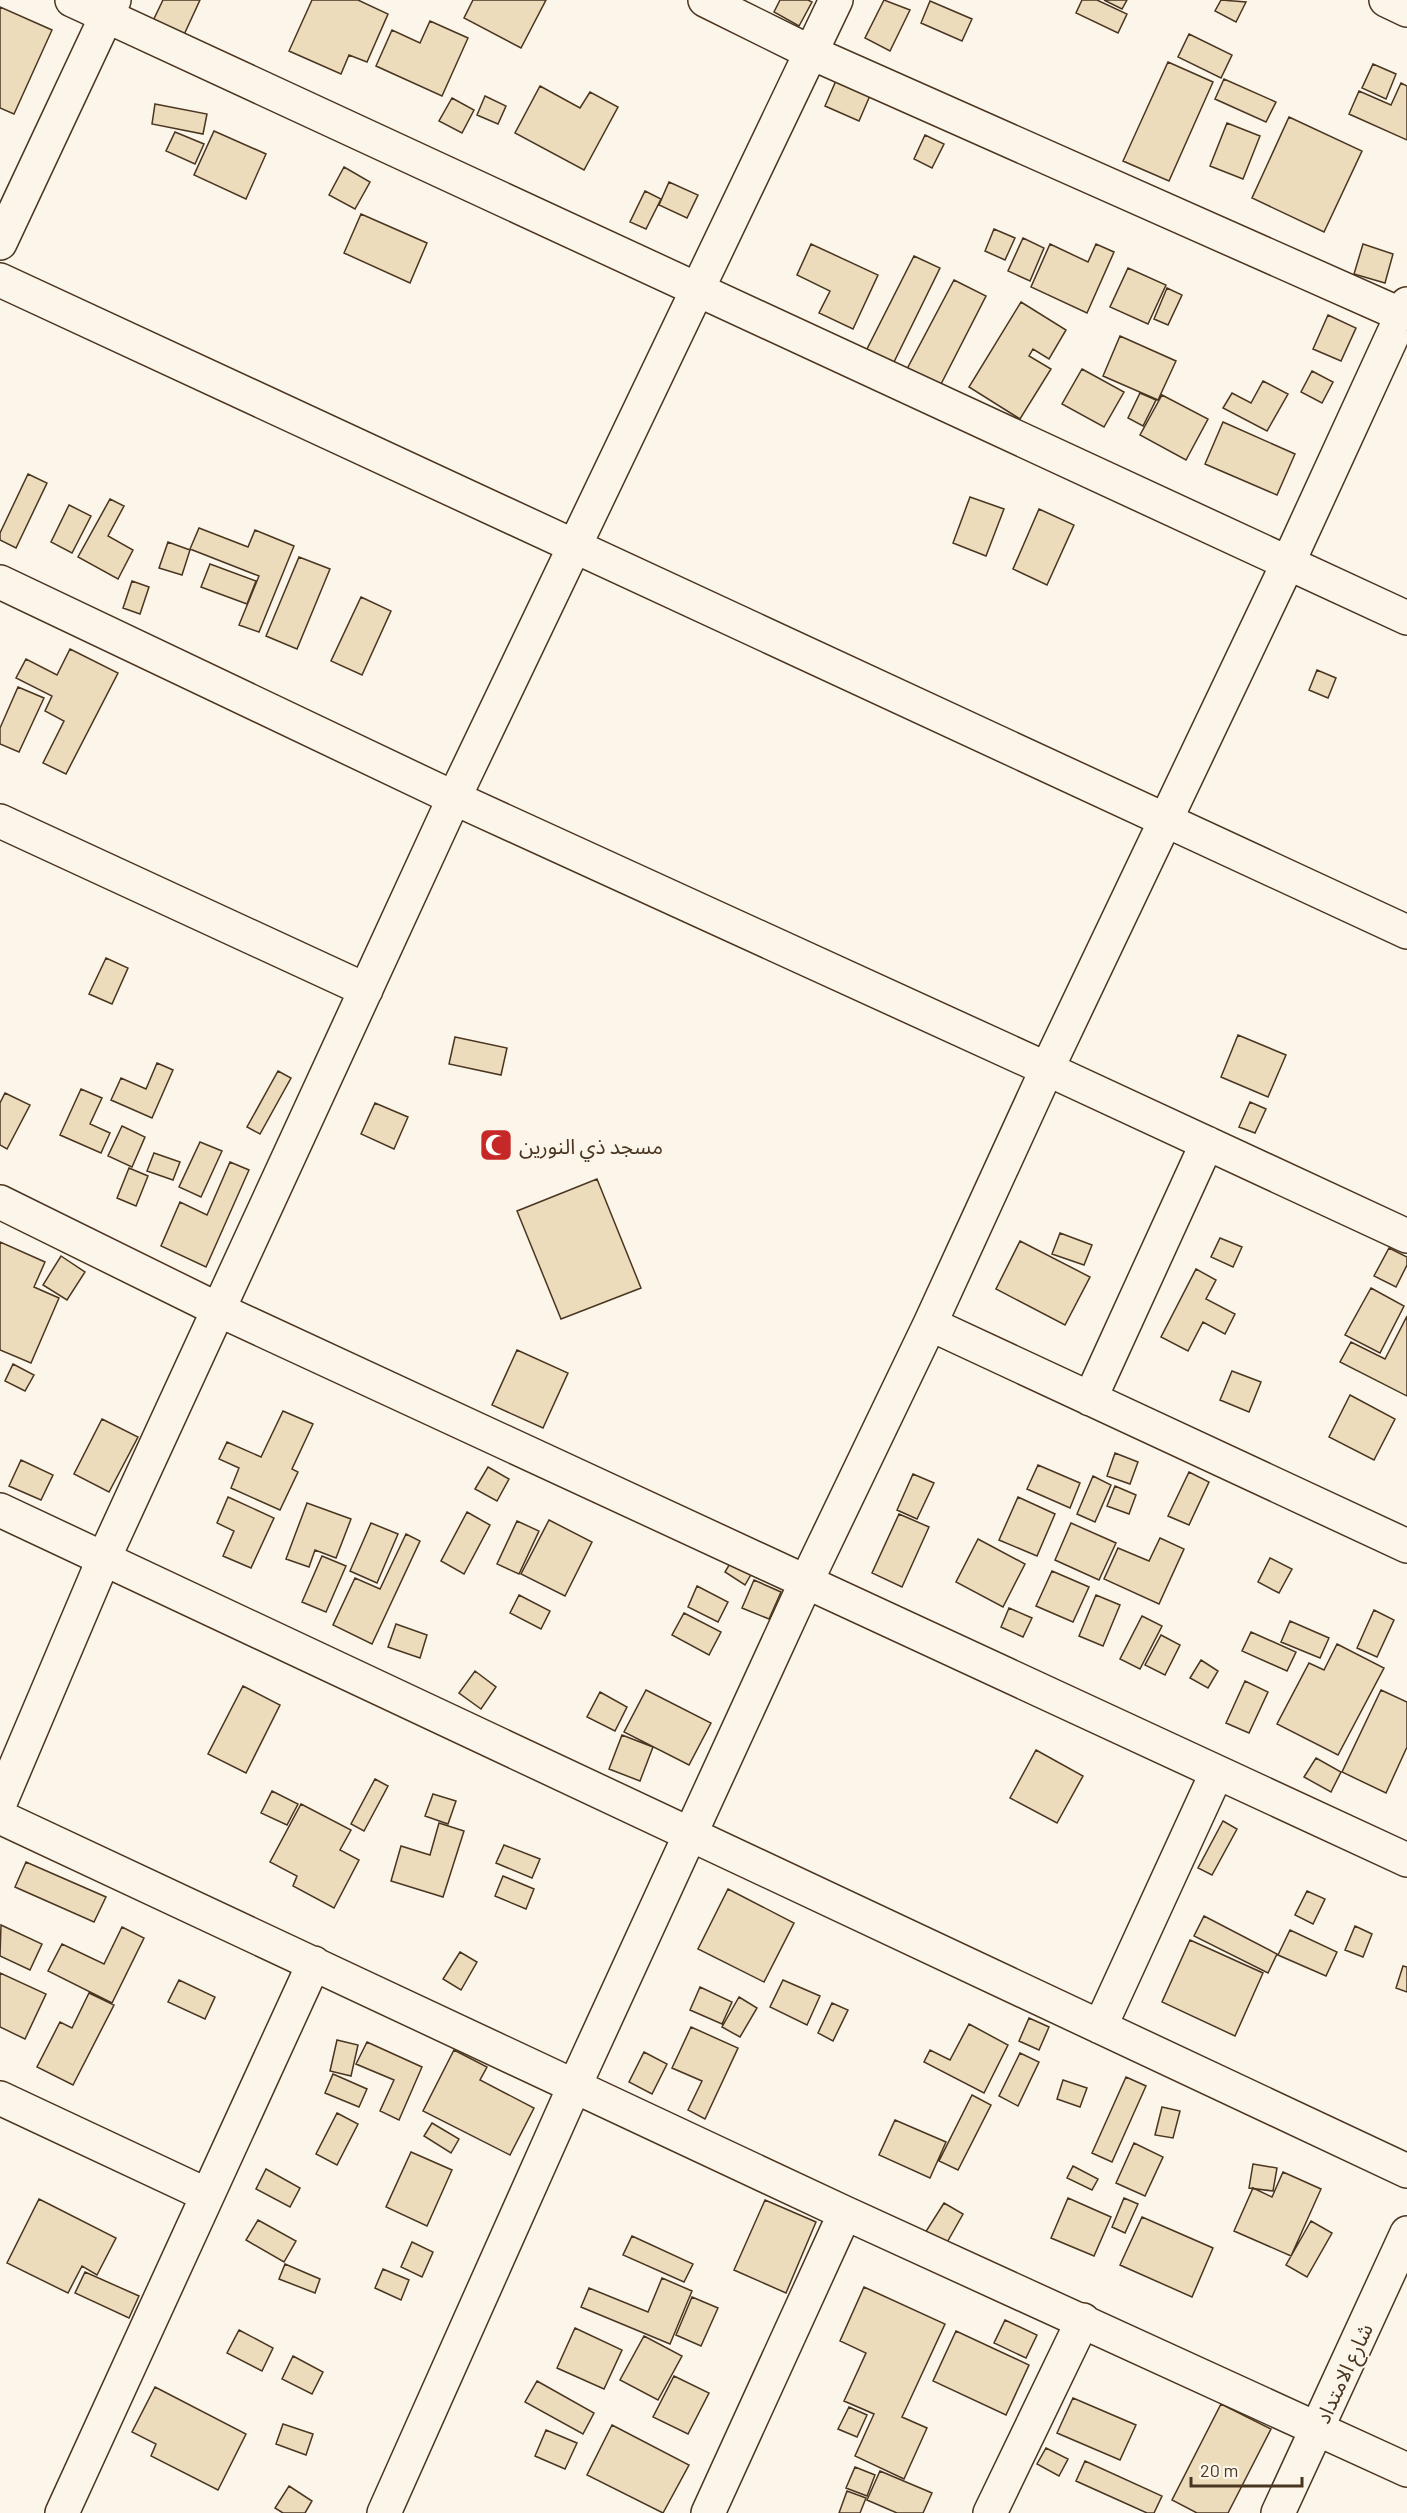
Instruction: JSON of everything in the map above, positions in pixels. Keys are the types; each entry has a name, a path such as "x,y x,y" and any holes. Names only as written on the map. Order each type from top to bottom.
{"street":[{"path":"72,0 110,8 696,288 1407,618"},
{"path":"384,2513 575,2085 806,1582 930,1324 1047,1069 1288,563 1405,310 812,53 705,0"},
{"path":"0,1803 104,1558 454,798 696,288 836,0"},
{"path":"1386,0 1407,10"},
{"path":"0,243 110,8"},
{"path":"0,280 1407,932"},
{"path":"0,582 454,798 1407,1236"},
{"path":"0,821 366,990"},
{"path":"1090,1399 1207,1143"},
{"path":"0,1202 219,1310 1407,1860"},
{"path":"930,1324 1407,1546"},
{"path":"0,1510 1407,2171"},
{"path":"1100,2027 1217,1772"},
{"path":"0,1817 845,2213 1407,2470"},
{"path":"62,2513 314,1963"},
{"path":"0,2098 207,2195"},
{"path":"708,2513 845,2213"},
{"name":"شارع الامتداد","path":"1278,2513 1407,2234"},
{"path":"990,2513 1083,2320"}],"building":[{"path":"163,0 200,0 182,39 151,25"},
{"path":"312,0 358,0 388,14 367,62 349,55 341,74 289,51"},
{"path":"473,0 546,0 521,48 464,18"},
{"path":"780,0 812,2 799,26 774,12"},
{"path":"884,0 910,10 890,51 865,38"},
{"path":"1082,0 1097,0 1127,14 1118,33 1076,13"},
{"path":"1104,0 1127,0 1122,9"},
{"path":"1221,0 1246,2 1236,22 1215,11"},
{"path":"930,1 972,19 962,41 921,23"},
{"path":"0,7 52,30 14,114 0,108"},
{"path":"430,21 468,38 442,96 376,66 392,30 420,43"},
{"path":"1189,34 1232,55 1221,78 1178,57"},
{"path":"1168,62 1213,82 1169,181 1123,161"},
{"path":"1373,64 1396,74 1386,99 1362,88"},
{"path":"838,76 872,91 859,121 825,106"},
{"path":"1224,79 1276,102 1266,122 1215,99"},
{"path":"1401,83 1407,86 1407,140 1349,114 1359,91 1391,105"},
{"path":"540,86 580,108 590,92 618,107 584,170 515,133"},
{"path":"485,96 506,106 498,124 477,115"},
{"path":"452,98 474,110 462,133 439,121"},
{"path":"155,104 207,114 203,134 152,124"},
{"path":"1289,117 1362,151 1324,232 1252,198"},
{"path":"1227,123 1260,136 1243,179 1210,166"},
{"path":"214,131 266,154 246,199 194,175"},
{"path":"175,132 204,144 195,164 166,151"},
{"path":"925,135 944,144 932,168 914,159"},
{"path":"344,167 370,182 355,209 329,195"},
{"path":"669,182 698,195 687,218 659,205"},
{"path":"645,191 661,199 646,229 630,222"},
{"path":"361,214 427,243 410,283 344,253"},
{"path":"994,229 1015,238 1005,260 985,251"},
{"path":"1023,238 1044,248 1030,281 1008,271"},
{"path":"811,244 878,275 853,329 819,313 830,291 797,275"},
{"path":"1050,244 1088,262 1096,244 1114,252 1087,313 1031,287"},
{"path":"1363,244 1393,254 1385,283 1354,274"},
{"path":"914,256 940,268 893,364 866,351"},
{"path":"1128,268 1166,285 1148,324 1110,307"},
{"path":"954,280 986,296 940,386 907,369"},
{"path":"1167,288 1182,295 1168,325 1154,319"},
{"path":"1021,302 1066,330 1049,359 1033,349 1029,356 1051,369 1020,419 969,387"},
{"path":"1328,315 1356,328 1341,361 1313,349"},
{"path":"1120,336 1176,361 1158,400 1103,376"},
{"path":"1082,369 1124,392 1104,427 1062,404"},
{"path":"1312,371 1333,382 1322,403 1301,392"},
{"path":"1263,381 1288,394 1267,431 1223,408 1232,393 1251,403"},
{"path":"1140,393 1156,400 1143,426 1128,418"},
{"path":"1162,395 1208,419 1186,460 1140,435"},
{"path":"1223,422 1295,454 1277,495 1205,464"},
{"path":"28,474 47,483 16,548 0,540 0,533"},
{"path":"970,497 1004,509 986,556 953,543"},
{"path":"110,499 124,506 108,536 133,550 118,579 78,557"},
{"path":"69,505 91,516 72,553 51,542"},
{"path":"1039,509 1074,525 1047,585 1013,569"},
{"path":"199,528 248,547 255,530 294,546 259,632 239,625 259,576 190,549"},
{"path":"168,542 190,550 182,575 159,568"},
{"path":"299,557 330,569 297,649 266,636"},
{"path":"210,564 256,581 247,604 201,587"},
{"path":"132,581 149,587 140,614 123,608"},
{"path":"361,597 391,611 362,675 331,661"},
{"path":"70,649 118,673 66,774 43,763 64,721 45,711 52,696 16,678 26,659 57,675"},
{"path":"1317,670 1336,678 1328,698 1309,690"},
{"path":"18,687 44,698 19,752 0,744 0,728"},
{"path":"106,958 128,968 112,1004 89,994"},
{"path":"1238,1035 1286,1055 1268,1097 1221,1077"},
{"path":"455,1037 507,1048 501,1075 449,1064"},
{"path":"157,1063 173,1070 152,1118 111,1100 121,1078 146,1089"},
{"path":"278,1071 291,1078 260,1134 247,1127"},
{"path":"81,1089 102,1098 90,1124 110,1133 101,1153 60,1135"},
{"path":"5,1093 30,1105 7,1149 0,1145 0,1103"},
{"path":"1250,1102 1266,1109 1255,1133 1239,1127"},
{"path":"375,1103 408,1117 394,1149 361,1134"},
{"path":"122,1126 145,1137 132,1167 108,1156"},
{"path":"200,1142 222,1151 201,1197 179,1187"},
{"path":"154,1153 180,1162 173,1180 147,1171"},
{"path":"230,1162 249,1170 206,1267 161,1246 180,1202 207,1215"},
{"path":"129,1168 148,1176 136,1206 117,1198"},
{"path":"597,1179 641,1288 561,1319 517,1211"},
{"path":"1060,1233 1092,1245 1084,1265 1052,1254"},
{"path":"1220,1238 1242,1247 1233,1267 1211,1257"},
{"path":"1020,1241 1090,1277 1065,1325 996,1289"},
{"path":"0,1242 45,1262 34,1287 59,1298 31,1363 0,1350"},
{"path":"1389,1248 1407,1257 1407,1265 1396,1287 1374,1276"},
{"path":"61,1256 85,1272 67,1300 43,1285"},
{"path":"1196,1269 1216,1280 1206,1299 1235,1314 1225,1334 1203,1322 1188,1351 1161,1337"},
{"path":"1371,1288 1404,1306 1380,1353 1345,1335"},
{"path":"1407,1316 1407,1396 1340,1362 1351,1342 1385,1359"},
{"path":"517,1350 568,1373 543,1428 492,1405"},
{"path":"13,1364 34,1375 25,1391 5,1381"},
{"path":"1232,1371 1261,1382 1249,1412 1220,1400"},
{"path":"1350,1395 1395,1419 1374,1460 1329,1437"},
{"path":"283,1411 313,1424 292,1469 298,1472 280,1510 231,1488 239,1468 219,1459 227,1442 261,1457"},
{"path":"102,1419 138,1437 109,1492 74,1474"},
{"path":"1115,1453 1138,1462 1130,1484 1107,1476"},
{"path":"21,1460 53,1475 41,1500 9,1486"},
{"path":"1038,1465 1080,1483 1070,1508 1027,1489"},
{"path":"488,1467 509,1479 497,1501 475,1489"},
{"path":"1189,1472 1209,1482 1189,1525 1168,1516"},
{"path":"913,1474 934,1483 917,1519 897,1510"},
{"path":"1093,1476 1111,1485 1095,1522 1077,1514"},
{"path":"1115,1486 1136,1495 1129,1514 1107,1506"},
{"path":"228,1497 274,1518 251,1568 223,1556 234,1531 217,1523"},
{"path":"1018,1497 1055,1514 1037,1556 999,1540"},
{"path":"307,1503 351,1519 336,1558 315,1550 309,1567 286,1559"},
{"path":"467,1512 490,1525 464,1574 441,1561"},
{"path":"899,1514 929,1527 902,1587 872,1573"},
{"path":"549,1520 592,1542 565,1596 521,1574"},
{"path":"517,1521 539,1531 519,1574 497,1564"},
{"path":"371,1523 398,1534 377,1583 350,1571"},
{"path":"1071,1523 1116,1543 1099,1580 1055,1560"},
{"path":"406,1534 420,1541 372,1644 333,1625 355,1578 380,1589"},
{"path":"1160,1538 1184,1549 1159,1604 1104,1579 1118,1548 1149,1561"},
{"path":"978,1539 1025,1564 1003,1607 956,1582"},
{"path":"736,1553 757,1564 745,1585 725,1572"},
{"path":"322,1556 346,1566 326,1612 302,1602"},
{"path":"1270,1558 1292,1569 1279,1593 1258,1582"},
{"path":"1052,1571 1089,1587 1073,1622 1036,1606"},
{"path":"754,1580 781,1592 769,1619 742,1608"},
{"path":"697,1586 728,1602 718,1622 688,1607"},
{"path":"519,1595 550,1611 541,1629 510,1613"},
{"path":"1096,1595 1120,1605 1103,1646 1079,1636"},
{"path":"1009,1608 1032,1618 1023,1637 1001,1627"},
{"path":"1374,1610 1394,1620 1377,1657 1357,1648"},
{"path":"684,1613 721,1632 709,1655 672,1635"},
{"path":"1142,1616 1162,1626 1140,1669 1120,1659"},
{"path":"1290,1621 1329,1638 1320,1658 1281,1642"},
{"path":"396,1624 427,1635 420,1658 388,1647"},
{"path":"1251,1632 1296,1652 1287,1671 1242,1651"},
{"path":"1161,1635 1180,1645 1165,1675 1145,1665"},
{"path":"1337,1644 1384,1668 1338,1755 1277,1724 1309,1663 1324,1670"},
{"path":"1201,1660 1218,1671 1208,1688 1190,1678"},
{"path":"475,1671 496,1687 481,1709 459,1693"},
{"path":"1245,1681 1268,1692 1249,1733 1226,1723"},
{"path":"243,1686 280,1705 246,1773 208,1754"},
{"path":"646,1690 711,1723 689,1765 624,1732"},
{"path":"1381,1690 1407,1702 1407,1747 1386,1793 1342,1772"},
{"path":"600,1692 627,1707 615,1731 587,1717"},
{"path":"622,1735 653,1747 640,1781 609,1769"},
{"path":"1036,1750 1083,1776 1057,1823 1010,1798"},
{"path":"1316,1758 1341,1772 1331,1792 1304,1777"},
{"path":"375,1779 388,1786 364,1831 351,1824"},
{"path":"272,1791 298,1804 287,1825 261,1813"},
{"path":"433,1794 456,1801 448,1824 425,1816"},
{"path":"301,1804 351,1830 340,1850 359,1860 334,1908 293,1886 297,1876 270,1862"},
{"path":"1223,1821 1237,1829 1212,1875 1198,1868"},
{"path":"439,1823 464,1831 443,1897 391,1881 401,1846 430,1855"},
{"path":"504,1845 540,1859 532,1878 496,1863"},
{"path":"26,1862 106,1897 94,1922 15,1887"},
{"path":"503,1876 534,1889 526,1909 495,1896"},
{"path":"728,1889 794,1923 764,1982 698,1949"},
{"path":"1307,1891 1325,1899 1313,1924 1295,1915"},
{"path":"1204,1916 1277,1954 1268,1973 1194,1936"},
{"path":"1,1925 42,1944 30,1970 0,1956"},
{"path":"1355,1926 1372,1934 1363,1957 1345,1950"},
{"path":"122,1927 144,1938 112,2003 48,1971 62,1944 104,1964"},
{"path":"1290,1930 1337,1952 1326,1976 1278,1955"},
{"path":"1190,1940 1263,1973 1235,2036 1162,2002"},
{"path":"460,1952 477,1962 461,1990 443,1979"},
{"path":"1403,1966 1407,1967 1407,1992 1396,1988"},
{"path":"0,1973 46,1994 25,2039 0,2027"},
{"path":"179,1980 215,1997 205,2019 168,2002"},
{"path":"783,1980 820,1996 807,2025 770,2007"},
{"path":"700,1987 732,2002 722,2024 690,2010"},
{"path":"89,1993 114,2005 73,2085 37,2067 60,2022 72,2028"},
{"path":"739,1997 757,2008 740,2037 722,2027"},
{"path":"832,2003 848,2010 833,2041 818,2033"},
{"path":"1029,2018 1049,2027 1039,2050 1019,2041"},
{"path":"969,2024 1008,2045 984,2093 924,2062 930,2050 950,2060"},
{"path":"691,2027 738,2048 705,2119 688,2110 702,2081 672,2068"},
{"path":"337,2040 358,2045 351,2076 330,2071"},
{"path":"367,2042 422,2067 399,2120 380,2111 394,2080 356,2064"},
{"path":"454,2050 487,2067 480,2080 534,2108 510,2155 423,2111"},
{"path":"644,2052 667,2064 652,2094 629,2082"},
{"path":"1020,2053 1039,2062 1018,2106 999,2096"},
{"path":"333,2074 367,2089 359,2107 325,2093"},
{"path":"1126,2077 1146,2086 1112,2162 1092,2153"},
{"path":"1063,2080 1087,2088 1080,2107 1057,2099"},
{"path":"972,2095 991,2105 958,2170 939,2161"},
{"path":"1162,2107 1180,2111 1173,2138 1155,2135"},
{"path":"337,2113 358,2124 337,2165 316,2154"},
{"path":"895,2120 946,2142 930,2178 879,2155"},
{"path":"432,2123 459,2139 451,2153 424,2136"},
{"path":"1134,2143 1163,2157 1145,2196 1116,2183"},
{"path":"411,2152 452,2170 427,2226 386,2207"},
{"path":"1253,2164 1277,2168 1273,2191 1249,2188"},
{"path":"1073,2166 1098,2179 1092,2190 1067,2178"},
{"path":"266,2169 300,2188 290,2207 256,2189"},
{"path":"1283,2172 1321,2189 1291,2256 1234,2231 1253,2188 1272,2197"},
{"path":"1068,2198 1111,2217 1094,2256 1051,2238"},
{"path":"1124,2198 1138,2204 1125,2233 1112,2227"},
{"path":"39,2199 116,2238 97,2275 82,2266 68,2293 7,2263"},
{"path":"765,2200 816,2222 786,2293 734,2270"},
{"path":"944,2203 963,2214 945,2246 925,2233"},
{"path":"1142,2217 1213,2248 1192,2297 1120,2265"},
{"path":"258,2220 296,2241 284,2262 246,2240"},
{"path":"1311,2221 1332,2233 1307,2277 1286,2265"},
{"path":"632,2236 693,2264 684,2282 623,2255"},
{"path":"412,2242 433,2252 422,2277 401,2267"},
{"path":"285,2264 320,2279 315,2293 279,2279"},
{"path":"383,2269 409,2280 401,2300 375,2288"},
{"path":"85,2272 139,2296 129,2318 75,2293"},
{"path":"662,2278 692,2291 670,2344 581,2307 589,2288 648,2312"},
{"path":"864,2287 945,2324 902,2417 927,2428 904,2479 855,2456 874,2414 844,2401 866,2353 840,2341"},
{"path":"692,2297 718,2308 701,2346 676,2335"},
{"path":"1005,2320 1037,2335 1026,2358 994,2343"},
{"path":"575,2328 622,2350 604,2389 557,2368"},
{"path":"239,2330 273,2348 262,2371 227,2353"},
{"path":"956,2331 1029,2365 1006,2415 933,2381"},
{"path":"644,2336 682,2356 658,2400 620,2380"},
{"path":"293,2356 323,2372 312,2394 282,2379"},
{"path":"674,2376 709,2393 688,2434 653,2417"},
{"path":"537,2381 594,2413 583,2434 525,2402"},
{"path":"155,2387 246,2434 218,2490 151,2456 156,2444 132,2432"},
{"path":"1073,2398 1136,2425 1120,2460 1057,2433"},
{"path":"1221,2404 1271,2429 1228,2513 1197,2513 1172,2500"},
{"path":"849,2407 867,2415 857,2437 838,2429"},
{"path":"283,2424 313,2434 306,2455 276,2444"},
{"path":"612,2425 689,2465 663,2513 587,2475"},
{"path":"546,2430 577,2443 565,2469 535,2456"},
{"path":"1046,2448 1068,2459 1059,2476 1037,2464"},
{"path":"1085,2461 1162,2496 1154,2513 1147,2513 1076,2481"},
{"path":"855,2467 875,2475 867,2496 846,2488"},
{"path":"880,2471 932,2493 923,2513 897,2513 867,2500"},
{"path":"289,2486 312,2501 305,2513 283,2513 275,2508"},
{"path":"847,2491 866,2498 860,2513 839,2513"}],"place":[{"name":"مسجد ذي النورين","path":"496,1145"}]}
